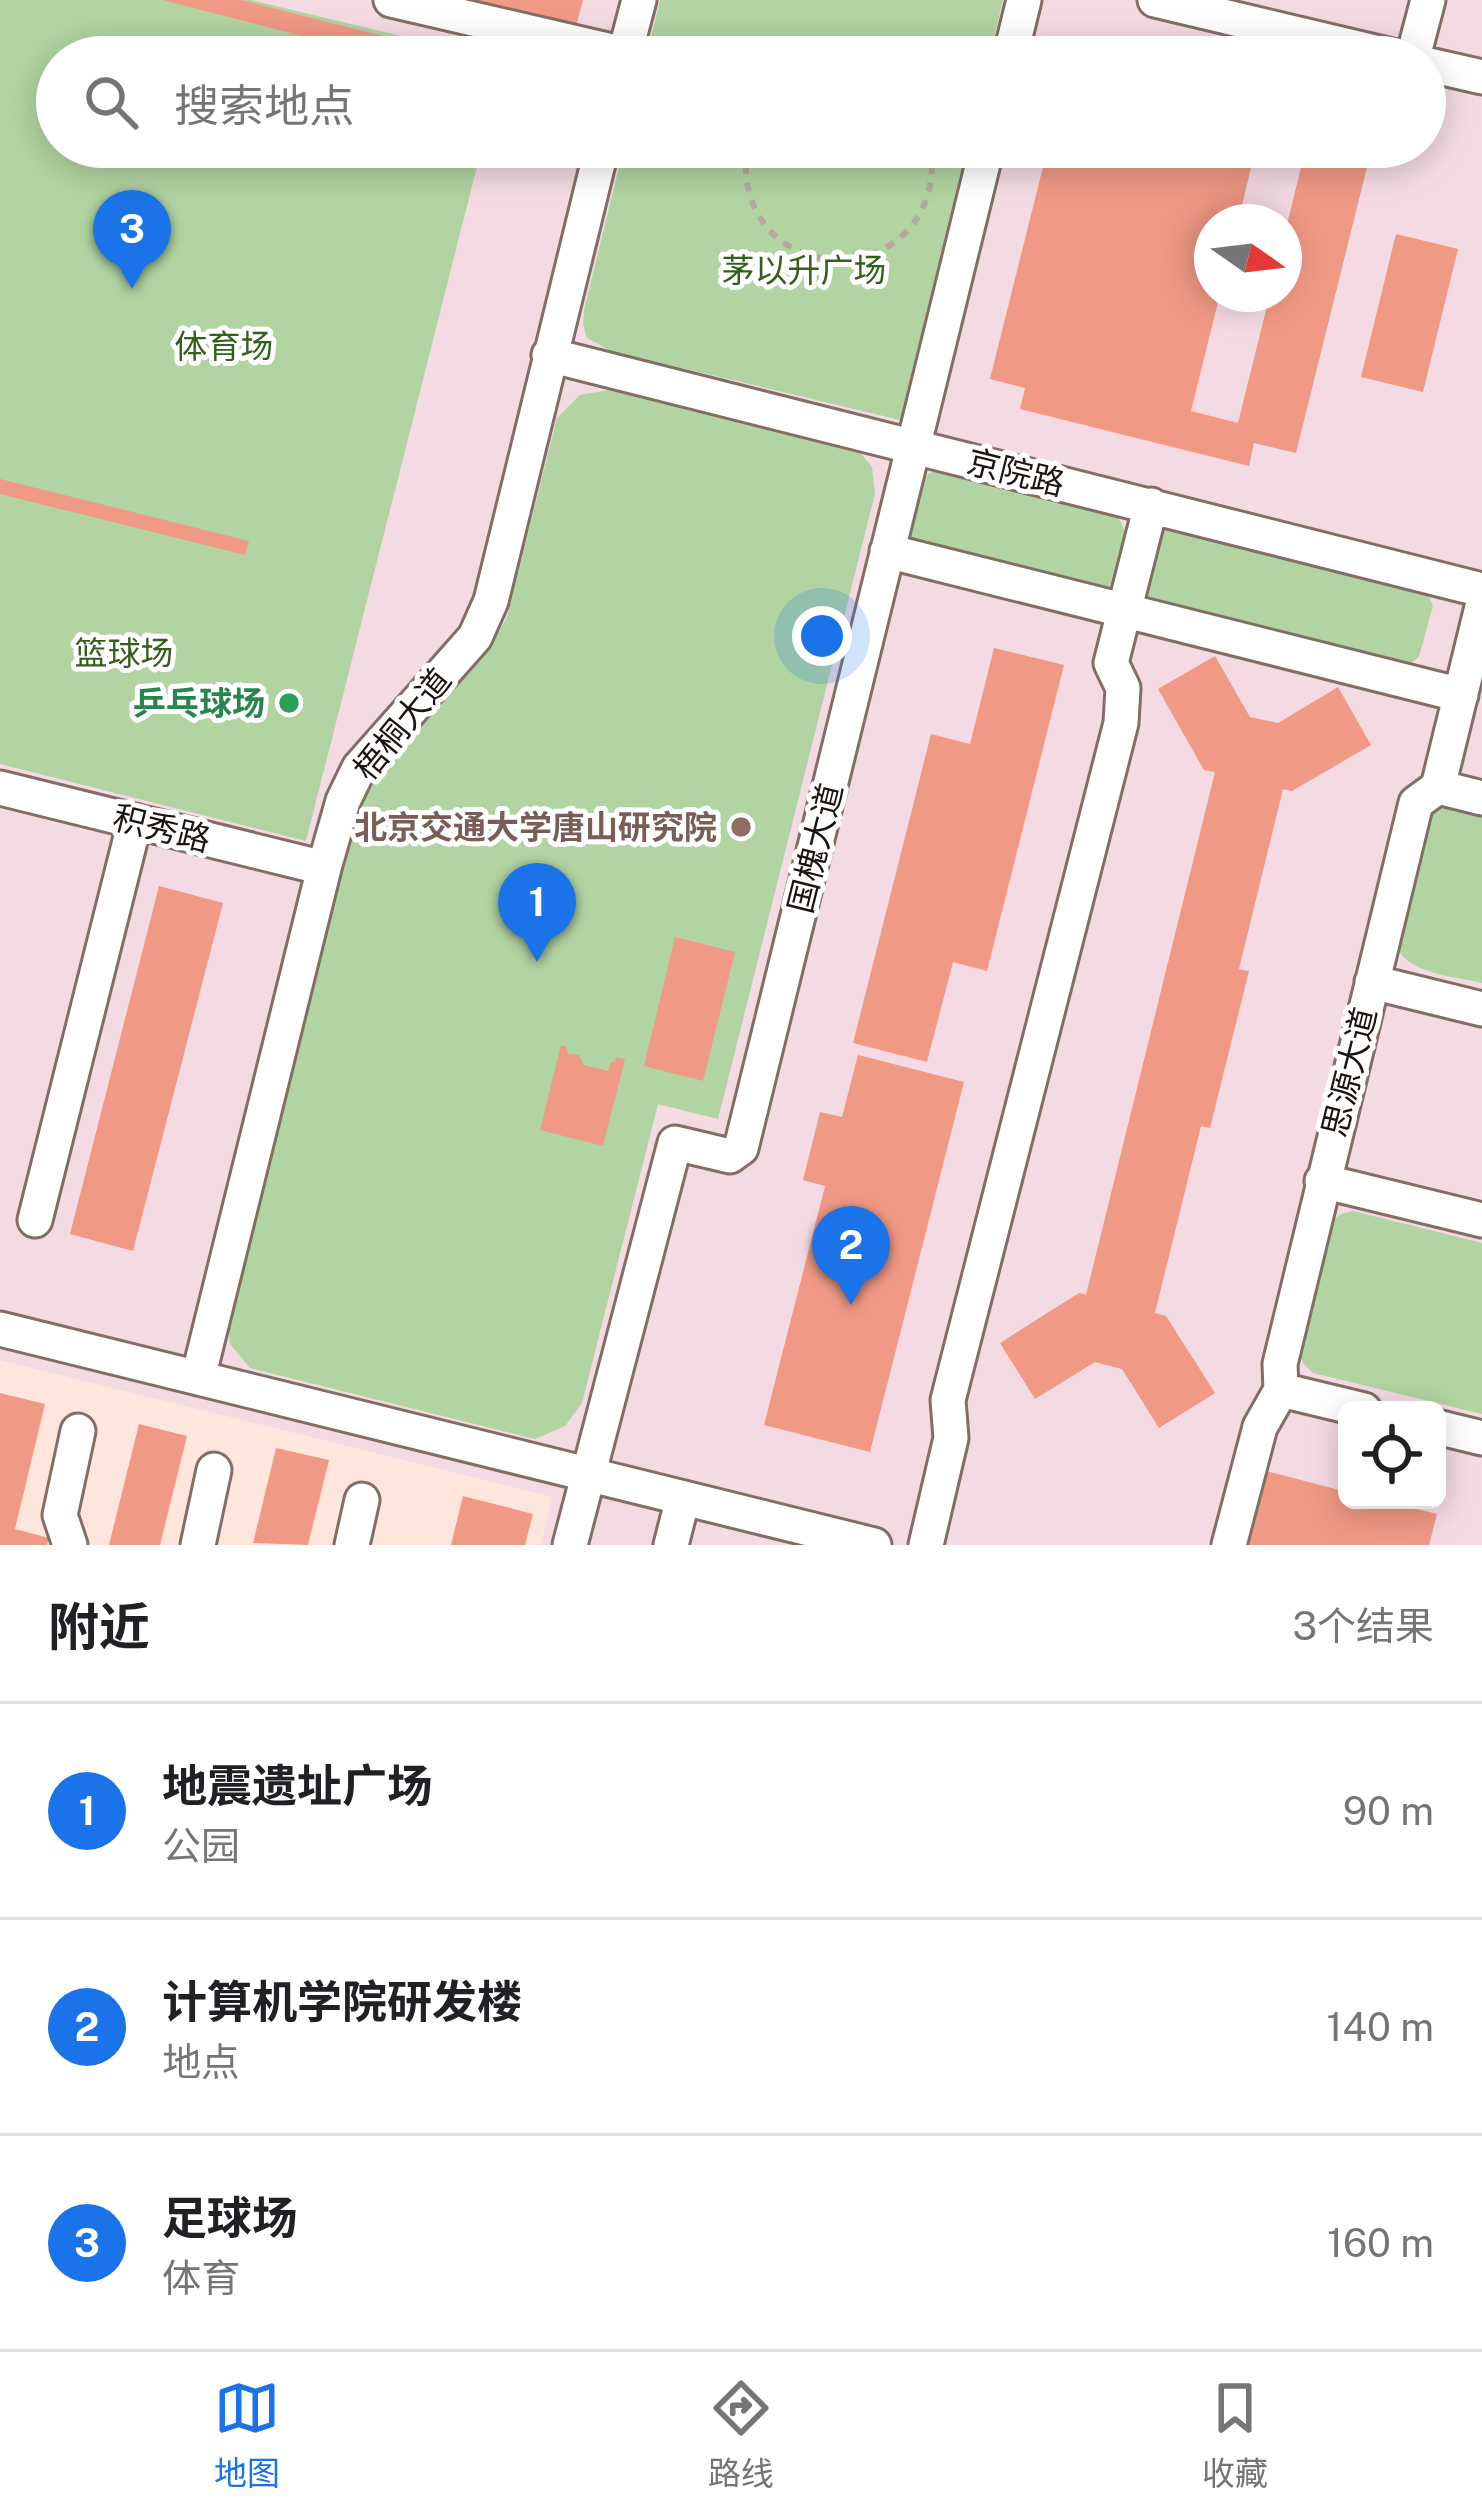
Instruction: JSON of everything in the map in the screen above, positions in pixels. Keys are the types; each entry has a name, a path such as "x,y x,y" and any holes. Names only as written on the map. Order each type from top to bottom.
{"street":[{"path":"391,0 541,36"},
{"path":"630,36 639,0"},
{"path":"1015,36 1024,0"},
{"path":"1156,0 1308,36"},
{"path":"1419,36 1428,0"},
{"path":"1446,69 1482,77"},
{"name":"梧桐大道","path":"198,1378 344,801 359,768 475,637 491,601 597,168"},
{"name":"国槐大道","path":"588,1474 674,1143 730,1156 741,1148 982,168"},
{"name":"京院路","path":"549,355 1482,590"},
{"path":"926,1545 951,1438 948,1400 1120,723 1123,688 1111,663 1151,505"},
{"path":"887,550 1461,694"},
{"name":"思源大道","path":"1229,1545 1260,1427 1281,1390 1280,1364 1322,1181 1416,802 1438,787 1482,607"},
{"path":"1438,787 1482,798"},
{"name":"积秀路","path":"0,788 324,868"},
{"path":"34,1220 135,821"},
{"path":"1372,982 1482,1009"},
{"path":"1322,1181 1482,1220"},
{"path":"0,1329 874,1545"},
{"path":"1281,1390 1338,1404"},
{"path":"1446,1429 1482,1438"},
{"path":"70,1545 60,1515 79,1432"},
{"path":"198,1545 214,1470"},
{"path":"570,1545 588,1474"},
{"path":"671,1545 683,1498"},
{"path":"352,1545 362,1500"}],"path":[{"path":"746,168 753,203 769,228 791,248 819,259 851,260 883,251 909,231 927,204 934,168"}],"shaded area":[{"name":"北京交通大学唐山研究院","path":"0,0 1482,0 1482,1545 541,1545 552,1497 0,1360"}],"green space":[{"name":"体育场","path":"0,0 251,0 401,36 36,36 36,168 477,168 306,841 0,764"},
{"path":"660,0 1003,0 994,36 651,36"},
{"name":"茅以升广场","path":"619,168 962,168 900,420 611,351 587,338 584,310"},
{"path":"609,390 858,450 872,467 875,494 718,1119 658,1104 582,1403 565,1426 535,1439 250,1368 230,1344 228,1319 352,822 366,790 488,651 507,617 557,418 580,395"},
{"path":"935,471 1118,517 1125,531 1112,583 1106,589 917,545 911,532 924,480"},
{"path":"1171,527 1426,591 1433,605 1419,657 1408,665 1152,601 1146,588 1160,536"},
{"path":"1452,805 1482,812 1482,983 1422,969 1396,946 1428,815"},
{"path":"1353,1211 1482,1243 1482,1414 1446,1405 1446,1401 1428,1401 1313,1373 1303,1363 1298,1352 1330,1222"}],"building":[{"path":"163,0 241,0 383,36 302,36"},
{"path":"452,0 583,0 575,30"},
{"path":"1043,168 1251,168 1242,204 1194,204 1194,312 1216,312 1191,411 1238,423 1266,312 1302,312 1302,204 1292,204 1301,168 1367,168 1296,453 1254,443 1249,466 1020,409 1025,388 990,379"},
{"path":"1396,234 1458,249 1423,392 1361,377"},
{"path":"0,479 249,541 245,555 0,494"},
{"path":"994,648 1064,665 987,971 953,962 927,1062 853,1043 931,734 970,744"},
{"path":"1215,656 1250,717 1278,723 1338,687 1371,745 1292,791 1283,789 1239,969 1249,971 1210,1128 1201,1126 1155,1313 1166,1316 1215,1393 1159,1428 1122,1369 1095,1362 1035,1399 1000,1343 1079,1293 1086,1295 1215,772 1204,770 1158,689"},
{"path":"159,886 223,903 133,1251 70,1234"},
{"path":"675,937 735,952 703,1081 644,1066"},
{"path":"561,1045 568,1054 579,1055 584,1065 608,1071 616,1057 625,1059 603,1146 540,1130"},
{"path":"858,1055 964,1082 870,1452 764,1425 825,1186 803,1180 820,1112 842,1117"},
{"path":"0,1393 45,1404 15,1529 49,1538 47,1545 0,1545"},
{"path":"139,1424 187,1436 160,1545 109,1545"},
{"path":"276,1448 329,1460 308,1545 253,1543"},
{"path":"1262,1470 1338,1490 1338,1509 1417,1509 1437,1514 1429,1545 1242,1545"},
{"path":"463,1496 533,1514 525,1545 451,1545"}],"place":[{"name":"足球场","path":"132,289"},
{"name":"乒乓球场","path":"289,703"},
{"name":"北京交通大学唐山研究院","path":"741,827"},
{"name":"地震遗址广场","path":"537,962"},
{"name":"计算机学院研发楼","path":"851,1305"}],"park label":[{"name":"篮球场","path":"124,653"}]}
